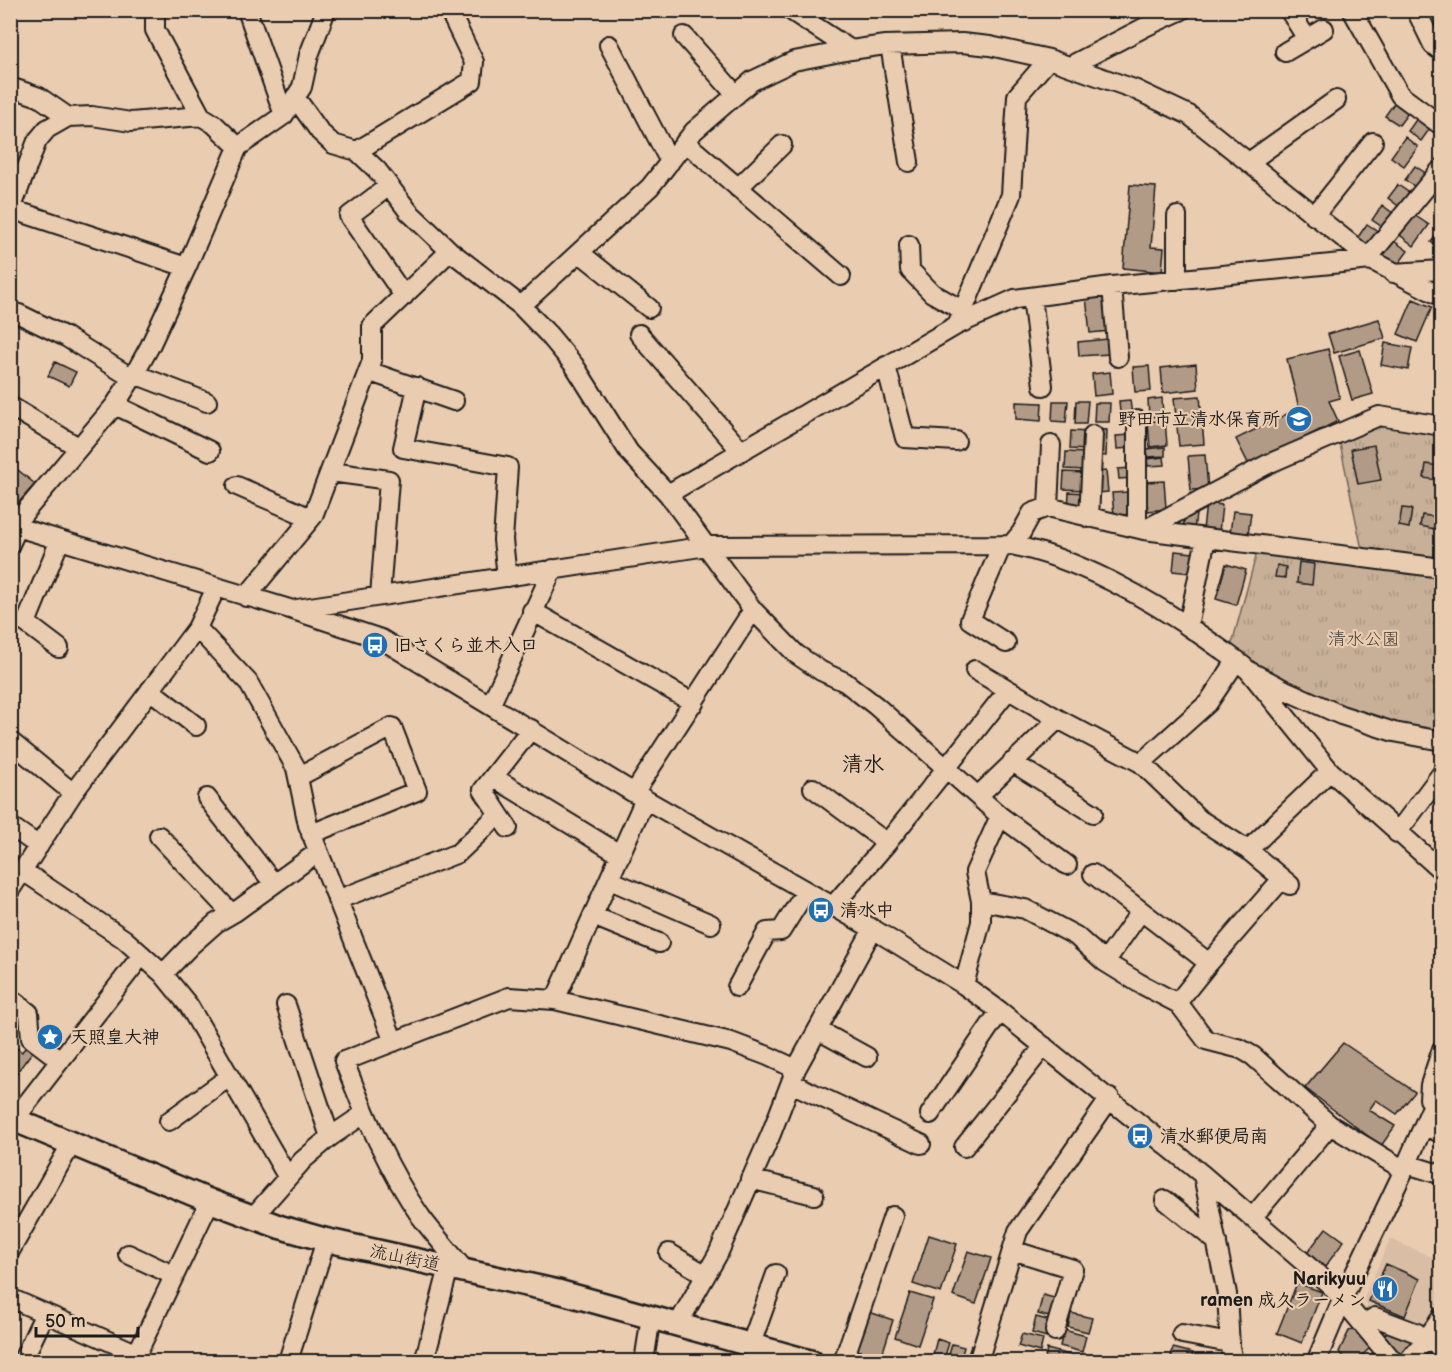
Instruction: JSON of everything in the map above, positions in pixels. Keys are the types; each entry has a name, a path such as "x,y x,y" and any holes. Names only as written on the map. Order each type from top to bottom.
{"main road":[{"name":"流山街道","path":"12,1119 210,1201 326,1240 560,1292 812,1362"}],"street":[{"path":"155,10 155,30 201,116 238,147"},
{"path":"247,10 284,115"},
{"path":"326,10 309,55 302,87 284,115 238,147 150,346 134,375 115,405 78,447 13,530 60,540 381,639 640,796 873,929 964,985 1000,1011 1203,1175 1329,1285 1394,1362"},
{"path":"357,151 472,81 474,62 449,10"},
{"path":"790,10 851,50"},
{"path":"1070,66 1182,10"},
{"path":"1289,10 1307,39"},
{"path":"1352,10 1400,94 1442,126"},
{"path":"1416,10 1433,45 1442,52"},
{"path":"1285,52 1324,29"},
{"path":"684,36 736,95"},
{"path":"521,306 650,187 694,131 752,81 794,61 851,50 890,45 962,43 990,46 1049,59 1134,89 1189,115 1370,259 1442,297"},
{"path":"609,45 670,162"},
{"path":"890,45 909,162"},
{"path":"961,318 1011,195 1017,96 1049,59"},
{"path":"11,89 39,97 68,117"},
{"path":"295,97 320,132 333,144 357,151 377,170 409,212 450,251 521,306 574,365 629,452 668,494 753,610 796,654 821,671 845,682 876,706 1000,816 1067,865"},
{"path":"1250,162 1336,100"},
{"path":"186,267 11,211 36,141 47,129 68,117 92,116 131,122 201,116"},
{"path":"685,142 841,276"},
{"path":"1314,216 1373,142"},
{"path":"738,188 782,145"},
{"path":"668,494 886,366 961,318 1015,300 1032,297 1113,286 1370,259 1442,168"},
{"path":"389,186 350,216 404,296"},
{"path":"1177,216 1177,280"},
{"path":"909,245 910,270 961,318"},
{"path":"246,597 311,518 331,472 372,361 372,326 450,251"},
{"path":"580,253 649,308"},
{"path":"1393,273 1438,266"},
{"path":"1113,286 1118,357"},
{"path":"1032,297 1043,386"},
{"path":"10,312 19,314 66,337 124,373 207,402"},
{"path":"639,334 741,451"},
{"path":"886,366 905,438 956,441"},
{"path":"368,371 454,401"},
{"path":"417,387 404,448 508,467 502,540 507,577"},
{"path":"115,405 210,451"},
{"path":"10,406 78,447"},
{"path":"1140,529 1268,464 1378,416 1442,426"},
{"path":"1137,420 1140,529"},
{"path":"1089,518 1093,435"},
{"path":"1048,507 1050,445"},
{"path":"331,472 389,480 380,596"},
{"path":"237,486 311,518"},
{"path":"1006,643 970,620 1007,545 1021,533 1032,513 1048,507 1140,529 1442,568"},
{"path":"1188,626 1206,538"},
{"path":"59,648 26,623 60,540"},
{"path":"292,610 707,546 1007,545 1029,549 1132,592 1188,626 1243,666 1285,690 1341,715 1394,732 1442,741"},
{"path":"491,705 532,611 553,570"},
{"path":"10,890 73,793 196,628 216,588"},
{"path":"555,1000 621,855 640,796 694,703 753,610"},
{"path":"532,611 694,703"},
{"path":"196,628 248,682 296,768 311,834 394,1042"},
{"path":"1141,763 1208,703 1243,666"},
{"path":"1243,666 1330,771 1442,872"},
{"path":"975,670 1058,719 1141,763 1199,819 1248,850 1286,882 1209,963 1177,1003"},
{"path":"150,690 196,726"},
{"path":"833,906 1008,690"},
{"path":"978,796 1058,719"},
{"path":"298,777 393,727 417,791 311,834"},
{"path":"337,900 458,854 504,821 483,790 531,729"},
{"path":"10,741 73,793"},
{"path":"1012,762 1093,813"},
{"path":"1248,850 1330,771"},
{"path":"1397,833 1442,773"},
{"path":"493,777 621,855"},
{"path":"813,788 886,843"},
{"path":"207,798 274,884"},
{"path":"964,985 981,922 981,901 975,872 1000,816"},
{"path":"10,826 39,846"},
{"path":"159,836 232,914"},
{"path":"162,974 189,946 216,923 318,852"},
{"path":"23,871 124,939 162,974 189,1006 287,1176"},
{"path":"1093,874 1209,963"},
{"path":"610,880 711,924"},
{"path":"737,987 767,932 781,931 806,891"},
{"path":"981,901 1025,909 1076,936 1105,962 1177,1003 1206,1040 1241,1049 1253,1056 1330,1125 1406,1167 1442,1175"},
{"path":"1105,962 1141,911"},
{"path":"593,916 658,944"},
{"path":"678,1324 718,1254 793,1076 873,929"},
{"path":"12,1119 142,955"},
{"path":"424,1362 457,1269 403,1188 364,1113 344,1061 509,997 555,1000 730,1042 768,1056 793,1076 921,1144"},
{"path":"10,998 29,1013 31,1038 60,1060"},
{"path":"286,1005 330,1137"},
{"path":"930,1114 1000,1011"},
{"path":"818,1030 867,1058"},
{"path":"964,1147 1044,1046"},
{"path":"1442,1049 1430,1085 1431,1113 1442,1134"},
{"path":"169,1121 229,1077"},
{"path":"1316,1362 1342,1300 1431,1113 1442,1084"},
{"path":"978,1362 1018,1231 1110,1098"},
{"path":"253,1217 287,1176 330,1137 364,1113"},
{"path":"1252,1218 1330,1125"},
{"path":"12,1247 72,1143"},
{"path":"1203,1175 1227,1294 1233,1362"},
{"path":"750,1179 814,1196"},
{"path":"1165,1200 1217,1242"},
{"path":"10,1298 134,1357 210,1201"},
{"path":"843,1362 893,1216"},
{"path":"288,1361 326,1240"},
{"path":"1012,1250 1073,1269 1055,1331"},
{"path":"669,1253 706,1275"},
{"path":"129,1254 173,1275"},
{"path":"751,1344 776,1274"},
{"path":"22,1362 45,1313"},
{"path":"644,1362 651,1316"},
{"path":"1363,1324 1376,1317 1434,1343"},
{"path":"1407,1362 1434,1343 1442,1317"},
{"path":"1182,1334 1230,1343"}],"shaded area":[{"path":"1390,1239 1441,1261 1441,1309 1427,1329 1369,1311 1364,1298"}],"green space":[{"name":"清水公園","path":"1382,421 1441,430 1441,739 1321,703 1230,651 1257,552 1365,564 1339,439"}],"building":[{"path":"1397,99 1411,109 1399,125 1385,116"},
{"path":"1418,117 1431,127 1421,141 1408,131"},
{"path":"1405,137 1418,147 1404,166 1391,157"},
{"path":"1415,166 1427,174 1417,188 1405,180"},
{"path":"1130,185 1156,187 1151,247 1164,248 1162,272 1123,268"},
{"path":"1398,185 1411,194 1401,208 1388,198"},
{"path":"1382,205 1394,214 1384,228 1372,220"},
{"path":"1414,215 1429,225 1414,246 1400,235"},
{"path":"1367,224 1379,232 1368,248 1356,240"},
{"path":"1442,227 1442,250 1431,242"},
{"path":"1394,241 1408,251 1397,266 1383,256"},
{"path":"1106,295 1110,331 1090,333 1086,297"},
{"path":"1413,299 1432,307 1417,342 1398,334"},
{"path":"1379,319 1385,338 1334,353 1328,334"},
{"path":"1108,339 1109,354 1079,356 1078,342"},
{"path":"1385,343 1412,348 1408,370 1381,365"},
{"path":"1328,349 1340,398 1329,401 1338,421 1249,465 1236,439 1299,408 1287,359"},
{"path":"1360,350 1373,394 1352,400 1339,356"},
{"path":"55,362 76,372 69,386 48,376"},
{"path":"1196,364 1198,389 1163,393 1161,368"},
{"path":"1149,366 1151,391 1135,392 1133,367"},
{"path":"1110,372 1112,394 1094,396 1092,374"},
{"path":"1200,396 1204,444 1179,446 1174,398"},
{"path":"1162,398 1163,416 1149,417 1148,400"},
{"path":"1130,400 1133,423 1121,424 1119,401"},
{"path":"1053,401 1068,401 1066,422 1052,421"},
{"path":"1076,401 1088,401 1086,424 1075,424"},
{"path":"1016,402 1042,403 1041,421 1016,419"},
{"path":"1095,403 1110,403 1109,422 1094,422"},
{"path":"1165,420 1167,445 1150,447 1148,422"},
{"path":"1095,429 1107,430 1106,456 1094,455"},
{"path":"1071,431 1089,432 1088,450 1070,449"},
{"path":"1131,435 1132,448 1117,449 1116,436"},
{"path":"1374,445 1381,480 1358,484 1351,449"},
{"path":"1165,447 1165,456 1148,457 1147,449"},
{"path":"1066,452 1086,453 1085,470 1065,469"},
{"path":"1205,455 1208,489 1191,490 1188,456"},
{"path":"1164,457 1165,465 1148,466 1147,459"},
{"path":"1426,464 1439,466 1436,480 1424,478"},
{"path":"1132,468 1133,478 1119,479 1118,469"},
{"path":"18,470 35,484 13,509 10,507 10,479"},
{"path":"1106,471 1108,492 1098,493 1096,472"},
{"path":"1064,472 1086,473 1085,490 1063,489"},
{"path":"1164,481 1166,509 1148,511 1145,482"},
{"path":"1069,492 1085,493 1085,511 1068,510"},
{"path":"1129,492 1131,514 1114,516 1112,493"},
{"path":"1206,503 1222,505 1219,532 1203,530"},
{"path":"1402,508 1412,509 1409,528 1399,526"},
{"path":"1233,511 1251,513 1248,535 1230,533"},
{"path":"1185,513 1196,514 1194,530 1183,529"},
{"path":"1422,515 1437,517 1435,529 1420,526"},
{"path":"1175,551 1193,553 1190,573 1173,571"},
{"path":"1299,562 1314,564 1312,585 1297,583"},
{"path":"1226,564 1246,570 1236,605 1216,599"},
{"path":"1277,565 1286,567 1285,578 1275,577"},
{"path":"29,1042 36,1047 12,1079 10,1078 10,1053 13,1054 17,1048 22,1052"},
{"path":"1343,1043 1415,1092 1397,1114 1376,1100 1369,1110 1395,1126 1381,1146 1305,1088"},
{"path":"1326,1228 1344,1241 1325,1267 1307,1253"},
{"path":"929,1235 957,1244 941,1293 913,1284"},
{"path":"968,1251 991,1258 976,1304 953,1296"},
{"path":"1386,1264 1420,1279 1405,1316 1369,1301"},
{"path":"1297,1283 1322,1292 1302,1343 1277,1333"},
{"path":"910,1293 933,1300 918,1345 895,1337"},
{"path":"1043,1295 1058,1299 1053,1318 1038,1314"},
{"path":"869,1312 893,1320 881,1358 857,1350"},
{"path":"1071,1313 1092,1318 1088,1332 1068,1327"},
{"path":"1036,1317 1051,1321 1047,1337 1032,1333"},
{"path":"1358,1329 1372,1346 1355,1362 1347,1362 1339,1352 1349,1331"},
{"path":"1391,1329 1410,1337 1415,1346 1402,1361 1383,1336"},
{"path":"1064,1330 1086,1336 1082,1352 1060,1346"},
{"path":"1022,1334 1043,1339 1040,1352 1018,1346"},
{"path":"937,1339 949,1343 943,1362 931,1362"},
{"path":"952,1344 964,1347 960,1362 947,1362"},
{"path":"971,1345 976,1346 972,1362 966,1362"},
{"path":"1173,1348 1193,1353 1191,1362 1170,1362"},
{"path":"1047,1349 1081,1358 1080,1362 1044,1362"},
{"path":"1375,1351 1384,1362 1361,1362"},
{"path":"1097,1354 1111,1358 1110,1362 1095,1362"}],"place":[{"name":"野田市立清水保育所","path":"1299,419"},
{"name":"旧さくら並木入口","path":"375,645"},
{"name":"清水中","path":"821,910"},
{"name":"天照皇大神","path":"50,1037"},
{"name":"清水郵便局南","path":"1140,1136"},
{"name":"Narikyuu ramen 成久ラーメン","path":"1385,1289"}],"district":[{"name":"清水","path":"863,764"}]}
